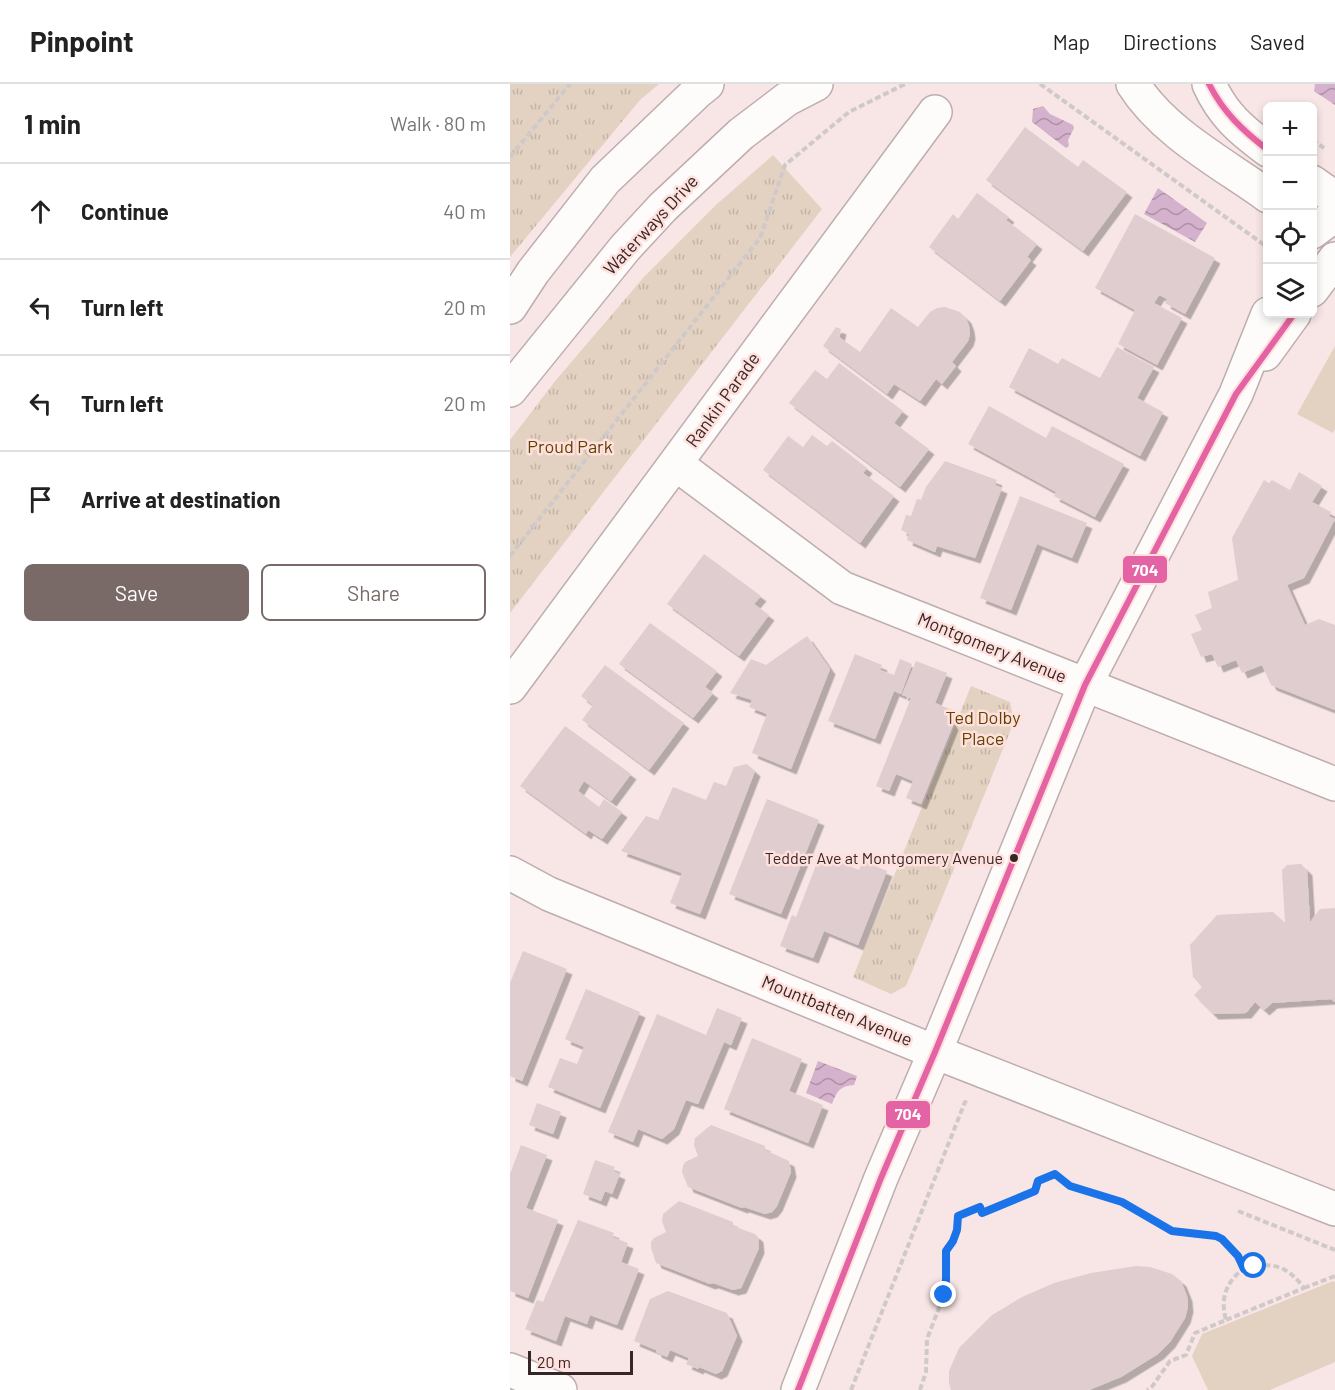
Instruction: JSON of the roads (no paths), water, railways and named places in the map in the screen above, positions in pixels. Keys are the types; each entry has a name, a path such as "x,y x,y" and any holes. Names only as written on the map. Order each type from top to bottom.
{"street":[{"path":"510,307 532,272 605,180 707,84"},
{"name":"Waterways Drive","path":"510,390 618,257 663,207 741,134 788,99 816,84"},
{"path":"1132,84 1141,98 1158,116 1263,192"},
{"path":"1209,84 1217,102 1232,123 1263,146"},
{"name":"Rankin Parade","path":"510,687 935,112"},
{"path":"1317,185 1335,198"},
{"path":"1317,283 1335,259"},
{"path":"798,1390 880,1178 935,1052 1085,685 1236,394 1266,318"},
{"path":"1236,394 1291,318"},
{"name":"Montgomery Avenue","path":"676,464 842,588 1335,784"},
{"name":"Mountbatten Avenue","path":"510,873 549,894 935,1052 1335,1209"},
{"path":"510,1370 560,1390"}],"water":[{"path":"1315,84 1335,84 1335,105 1314,91"},
{"path":"1043,106 1050,114 1073,125 1074,128 1068,140 1069,146 1066,148 1032,122 1033,109"},
{"path":"1158,188 1207,223 1195,242 1144,214"},
{"path":"818,1061 857,1076 854,1085 840,1090 832,1104 806,1093"}],"place":[{"name":"Tedder Ave at Montgomery Avenue","path":"1014,858"}],"park label":[{"name":"Proud Park","path":"570,447"},
{"name":"Ted Dolby Place","path":"983,728"}]}
